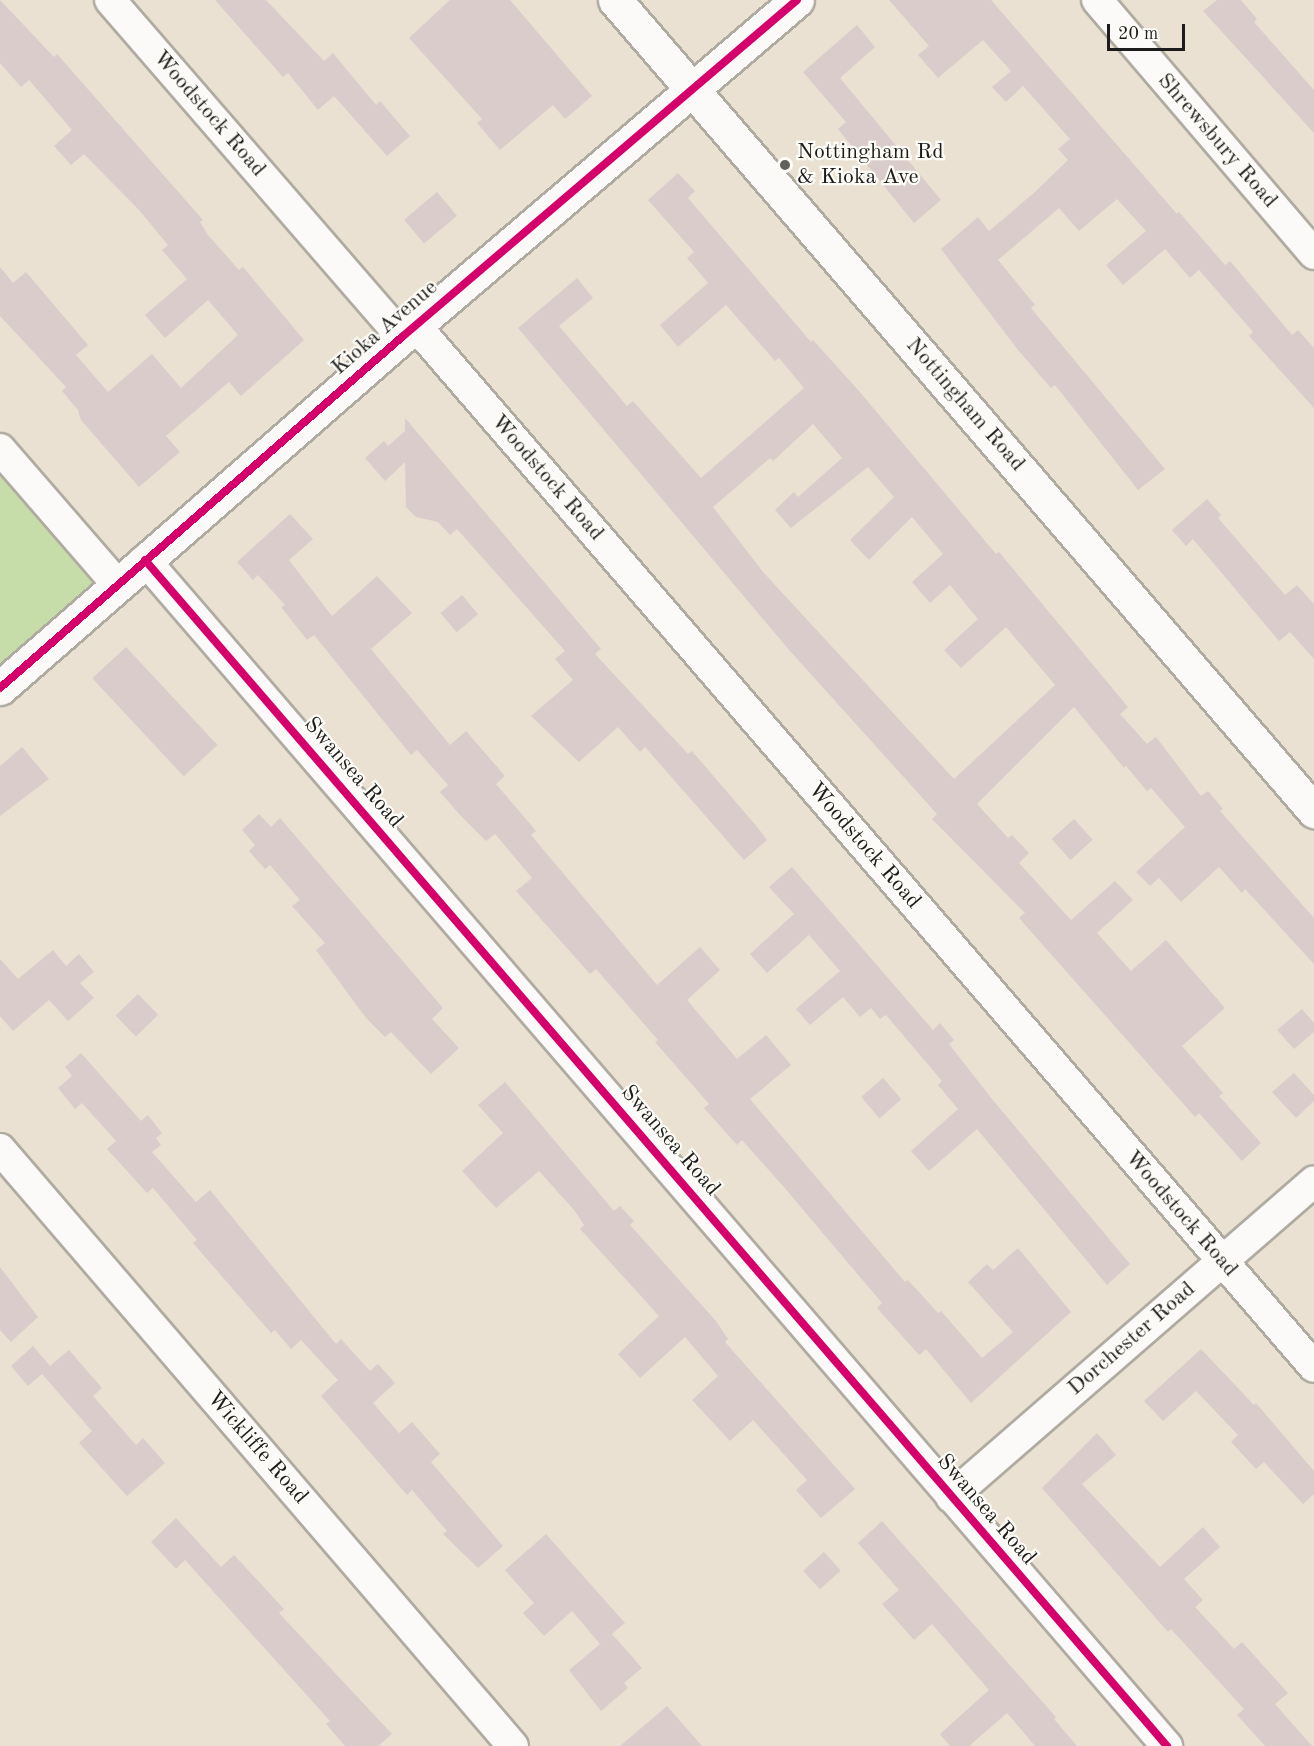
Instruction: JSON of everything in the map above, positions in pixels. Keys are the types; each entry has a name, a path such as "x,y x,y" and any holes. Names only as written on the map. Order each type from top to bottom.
{"street":[{"name":"Woodstock Road","path":"110,0 408,331 1314,1366"},
{"name":"Nottingham Road","path":"615,0 1314,811"},
{"name":"Kioka Avenue","path":"0,688 408,331 797,0"},
{"name":"Shrewsbury Road","path":"1096,0 1314,254"},
{"path":"0,449 117,584"},
{"name":"Swansea Road","path":"145,560 1167,1746"},
{"name":"Wickliffe Road","path":"0,1149 513,1746"},
{"name":"Dorchester Road","path":"951,1497 1314,1182"}],"green space":[{"path":"0,449 117,584 0,688"}],"building":[{"path":"0,0 54,57 57,54 203,220 200,222 208,235 239,270 243,267 304,340 241,396 229,382 166,436 180,452 139,487 81,420 78,410 62,391 66,387 0,316 0,267 13,283 26,272 88,345 76,355 108,392 152,354 181,388 238,335 208,300 165,338 145,315 187,279 162,250 168,245 139,210 84,154 71,165 54,146 72,130 29,80 21,87 0,63"},
{"path":"215,0 266,0 324,61 333,53 376,105 380,101 410,136 387,156 334,96 318,110 288,73 283,77"},
{"path":"450,0 510,0 592,96 565,119 553,105 500,150 477,123 482,119 409,38"},
{"path":"889,0 991,0 1177,214 1179,212 1225,265 1230,261 1292,335 1298,330 1314,348 1314,408 1249,336 1253,332 1199,270 1190,278 1165,249 1123,285 1106,265 1146,231 1117,199 1079,231 1059,208 998,260 1035,305 1031,308 1165,469 1138,490 1055,385 1051,388 1018,350 941,249 978,217 989,231 1035,192 1068,160 1058,149 1070,139 1023,86 1006,102 992,87 1011,71 983,40 938,78 918,55 929,46"},
{"path":"1217,0 1241,0 1257,19 1254,22 1314,90 1314,133 1203,11"},
{"path":"857,25 875,47 840,78 941,200 914,223 838,129 846,122 803,72"},
{"path":"678,173 695,191 688,198 811,342 813,340 859,391 996,554 999,552 1128,707 1120,714 1147,744 1156,737 1201,796 1208,791 1223,809 1220,811 1314,918 1314,964 1245,889 1242,893 1219,867 1181,902 1159,878 1150,886 1136,872 1185,827 1151,788 1147,791 1126,766 1124,768 1074,707 977,804 1008,838 1012,835 1029,853 1019,863 1071,920 1115,881 1133,900 1097,933 1131,971 1166,940 1225,1008 1182,1046 1223,1093 1219,1096 1261,1143 1242,1161 1199,1113 1195,1117 1019,918 1025,913 932,819 937,814 790,651 518,328 577,278 593,298 559,326 627,406 633,401 701,478 804,388 779,358 775,361 726,305 678,347 660,325 708,283 687,258 694,252 648,200","holes":["813,424 842,458 798,497 794,492 775,510 791,528 868,467 894,497 850,540 869,560 912,517 943,554 912,582 930,603 950,585 978,619 944,650 961,668 1006,627 1055,685 954,779 763,572 713,507 770,458 773,461"]},
{"path":"437,192 457,216 424,243 404,220"},
{"path":"405,418 601,649 595,654 688,754 692,751 758,828 767,840 744,860 645,747 640,752 618,727 579,762 531,716 573,680 555,659 565,651 457,529 450,535 438,522 416,517 406,507 405,462 385,481 365,458 384,441 388,446 405,431"},
{"path":"1207,499 1221,515 1218,518 1285,595 1297,585 1314,604 1314,659 1290,632 1279,641 1193,539 1186,546 1172,530"},
{"path":"290,514 313,539 289,560 332,616 377,576 412,613 371,649 450,745 466,731 505,776 496,784 536,831 531,835 657,985 700,947 720,970 687,1000 737,1059 766,1035 791,1065 750,1099 905,1282 908,1280 938,1313 941,1311 982,1358 1013,1332 968,1282 987,1264 993,1270 1018,1248 1071,1312 971,1403 926,1349 919,1355 877,1308 882,1303 742,1140 737,1145 704,1108 709,1104 655,1042 658,1040 596,969 590,974 516,891 532,878 495,834 486,841 460,815 440,792 448,785 417,750 411,755 314,635 307,640 281,607 285,605 258,575 253,580 237,562"},
{"path":"462,595 478,614 457,632 441,613"},
{"path":"126,647 217,745 184,776 92,678"},
{"path":"22,747 49,779 0,816 0,766"},
{"path":"259,814 271,827 280,818 443,1008 432,1019 459,1048 431,1074 391,1032 385,1037 366,1018 316,950 325,943 292,906 300,900 270,865 265,869 249,851 255,845 242,830"},
{"path":"1074,819 1093,840 1070,860 1052,839"},
{"path":"792,867 933,1030 940,1023 954,1040 949,1044 992,1099 1130,1264 1107,1285 977,1129 929,1171 911,1151 958,1109 938,1085 942,1081 886,1015 880,1019 871,1008 860,1017 843,997 810,1025 796,1009 840,971 809,935 767,973 750,954 794,914 769,887"},
{"path":"53,950 66,966 79,954 94,972 80,983 94,998 68,1021 49,1000 13,1031 0,1016 0,959 18,979"},
{"path":"138,994 158,1015 136,1036 116,1016"},
{"path":"1302,1009 1314,1023 1314,1032 1294,1049 1277,1030"},
{"path":"81,1053 141,1121 148,1115 162,1133 156,1138 161,1145 152,1152 196,1202 210,1190 336,1344 341,1339 370,1371 378,1364 395,1383 373,1403 399,1433 412,1422 440,1454 431,1462 503,1546 478,1568 443,1534 447,1531 412,1490 407,1495 321,1396 338,1380 301,1340 291,1349 275,1330 271,1333 193,1243 197,1240 153,1188 147,1193 107,1149 116,1141 82,1103 75,1109 58,1088 72,1076 65,1067"},
{"path":"1294,1073 1314,1095 1314,1101 1296,1118 1272,1092"},
{"path":"883,1078 901,1099 879,1118 861,1097"},
{"path":"505,1082 614,1211 620,1206 634,1221 630,1225 716,1321 728,1339 725,1342 855,1489 821,1518 796,1490 807,1480 753,1420 730,1441 692,1400 718,1376 685,1337 640,1378 618,1354 659,1316 580,1229 584,1225 574,1210 539,1171 496,1208 462,1171 503,1133 478,1105"},
{"path":"0,1267 38,1317 11,1342 0,1330"},
{"path":"33,1346 50,1366 69,1350 102,1388 93,1396 136,1445 143,1438 165,1463 127,1496 79,1443 92,1431 42,1374 28,1386 11,1366"},
{"path":"1201,1349 1254,1405 1256,1403 1314,1471 1314,1494 1303,1504 1264,1462 1256,1469 1231,1442 1238,1435 1196,1391 1163,1421 1144,1401"},
{"path":"1097,1433 1116,1455 1082,1484 1160,1567 1203,1527 1220,1547 1184,1579 1203,1600 1195,1607 1234,1649 1242,1642 1288,1693 1275,1704 1312,1746 1265,1746 1237,1715 1244,1709 1171,1629 1168,1632 1042,1488"},
{"path":"176,1518 221,1567 234,1555 284,1609 279,1613 392,1734 378,1746 345,1746 326,1724 330,1721 185,1560 176,1569 151,1542"},
{"path":"882,1521 1056,1717 1054,1719 1077,1746 1035,1746 1007,1713 969,1746 950,1746 940,1734 989,1690 932,1624 914,1640 882,1604 899,1590 858,1543"},
{"path":"546,1534 625,1623 600,1644 572,1611 544,1636 523,1613 534,1603 505,1570"},
{"path":"824,1552 841,1571 820,1589 803,1571"},
{"path":"612,1634 642,1668 624,1683 628,1688 601,1711 569,1670"},
{"path":"667,1706 702,1746 620,1746 646,1724"}],"cycle path":[{"path":"0,688 402,337 797,0"},
{"path":"145,560 1167,1746"}],"place":[{"name":"Nottingham Rd & Kioka Ave","path":"785,165"}]}
